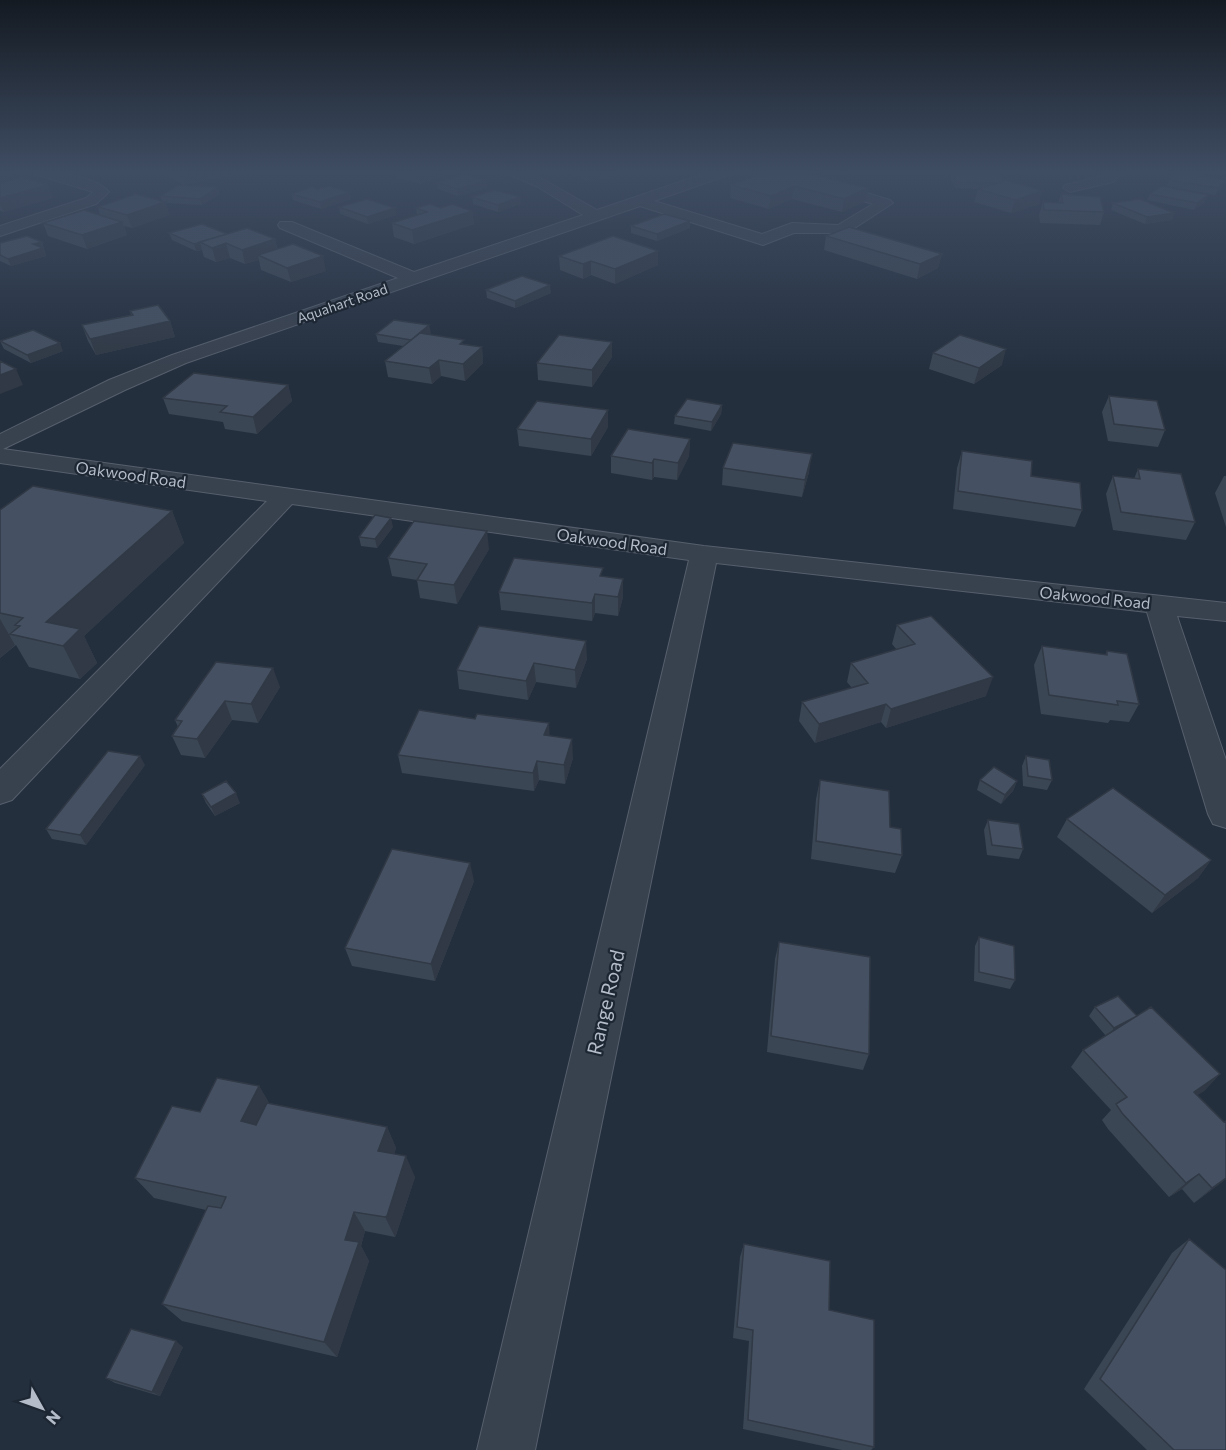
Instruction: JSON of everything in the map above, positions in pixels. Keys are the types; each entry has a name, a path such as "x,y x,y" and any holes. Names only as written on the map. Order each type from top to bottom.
{"street":[{"path":"318,239 413,279"},
{"name":"Aquahart Road","path":"0,443 117,385 179,359 530,239"},
{"name":"Oakwood Road","path":"0,456 704,554 1226,612"},
{"path":"0,791 287,495"},
{"name":"Range Road","path":"506,1450 704,554"},
{"path":"1159,604 1226,814"}],"building":[{"path":"17,239 34,239 42,242 33,244 43,248 8,259 0,255 0,243"},
{"path":"182,239 212,239 194,244"},
{"path":"211,239 275,239 242,250 226,243 212,248 200,242"},
{"path":"606,239 621,239 658,251 615,269 591,261 583,264 559,256"},
{"path":"835,239 889,239 942,254 920,264"},
{"path":"293,244 323,256 287,268 258,255"},
{"path":"522,276 550,285 515,301 486,290"},
{"path":"158,305 170,321 90,339 82,325 133,315 130,311"},
{"path":"394,320 429,325 411,340 376,334"},
{"path":"33,330 60,343 27,355 0,341"},
{"path":"420,333 464,340 460,344 482,347 463,364 439,360 429,368 385,361"},
{"path":"559,335 612,342 592,370 537,363"},
{"path":"960,335 1006,349 979,368 933,353"},
{"path":"0,361 16,369 0,375"},
{"path":"194,373 288,385 253,417 220,412 227,406 163,398"},
{"path":"1109,396 1157,401 1165,430 1114,424"},
{"path":"687,399 722,405 712,422 675,416"},
{"path":"537,401 608,410 591,439 517,429"},
{"path":"628,429 690,439 678,463 654,459 652,463 611,456"},
{"path":"733,443 812,454 805,480 723,468"},
{"path":"962,451 1032,461 1031,476 1080,483 1082,510 958,491"},
{"path":"1138,469 1181,474 1195,522 1121,512 1113,476 1140,479"},
{"path":"33,486 172,511 46,622 80,629 63,646 10,634 20,626 15,625 23,618 0,613 0,510"},
{"path":"375,515 391,518 375,539 359,537"},
{"path":"414,521 487,531 454,585 417,580 427,564 388,558"},
{"path":"514,558 603,568 600,576 623,579 618,597 595,594 592,603 499,592"},
{"path":"931,616 993,677 891,709 886,704 819,724 802,702 868,683 851,663 915,644 897,625"},
{"path":"479,626 586,641 575,670 534,663 526,681 457,670"},
{"path":"1042,646 1107,655 1107,651 1127,654 1139,704 1117,701 1118,705 1049,695"},
{"path":"216,662 273,668 251,704 225,701 197,739 172,736 182,721 175,720"},
{"path":"419,710 475,719 477,714 549,723 544,735 572,739 564,765 537,761 533,773 398,755"},
{"path":"108,751 140,756 80,835 46,829"},
{"path":"1026,756 1049,760 1052,780 1028,776"},
{"path":"994,767 1017,781 1005,795 980,780"},
{"path":"820,780 889,791 890,827 901,829 902,855 816,841"},
{"path":"226,781 236,793 211,807 202,794"},
{"path":"1113,788 1211,860 1165,895 1067,819"},
{"path":"988,820 1019,824 1023,849 992,845"},
{"path":"392,849 470,863 431,964 345,948"},
{"path":"979,937 1014,946 1015,980 979,972"},
{"path":"779,942 870,957 869,1054 771,1036"},
{"path":"1118,996 1137,1016 1114,1028 1095,1007"},
{"path":"1151,1007 1220,1074 1194,1092 1224,1122 1226,1121 1226,1178 1212,1188 1199,1174 1186,1183 1122,1113 1116,1104 1127,1097 1083,1050"},
{"path":"217,1078 259,1086 241,1121 256,1125 267,1103 387,1127 378,1151 406,1156 387,1216 354,1212 345,1240 359,1242 324,1342 162,1304 208,1206 221,1208 226,1197 135,1178 172,1106 200,1112"},
{"path":"1189,1239 1226,1270 1226,1450 1174,1450 1100,1379"},
{"path":"744,1244 830,1261 829,1310 874,1320 874,1447 748,1420 753,1330 737,1327"},
{"path":"131,1329 176,1341 152,1392 106,1378"}]}
